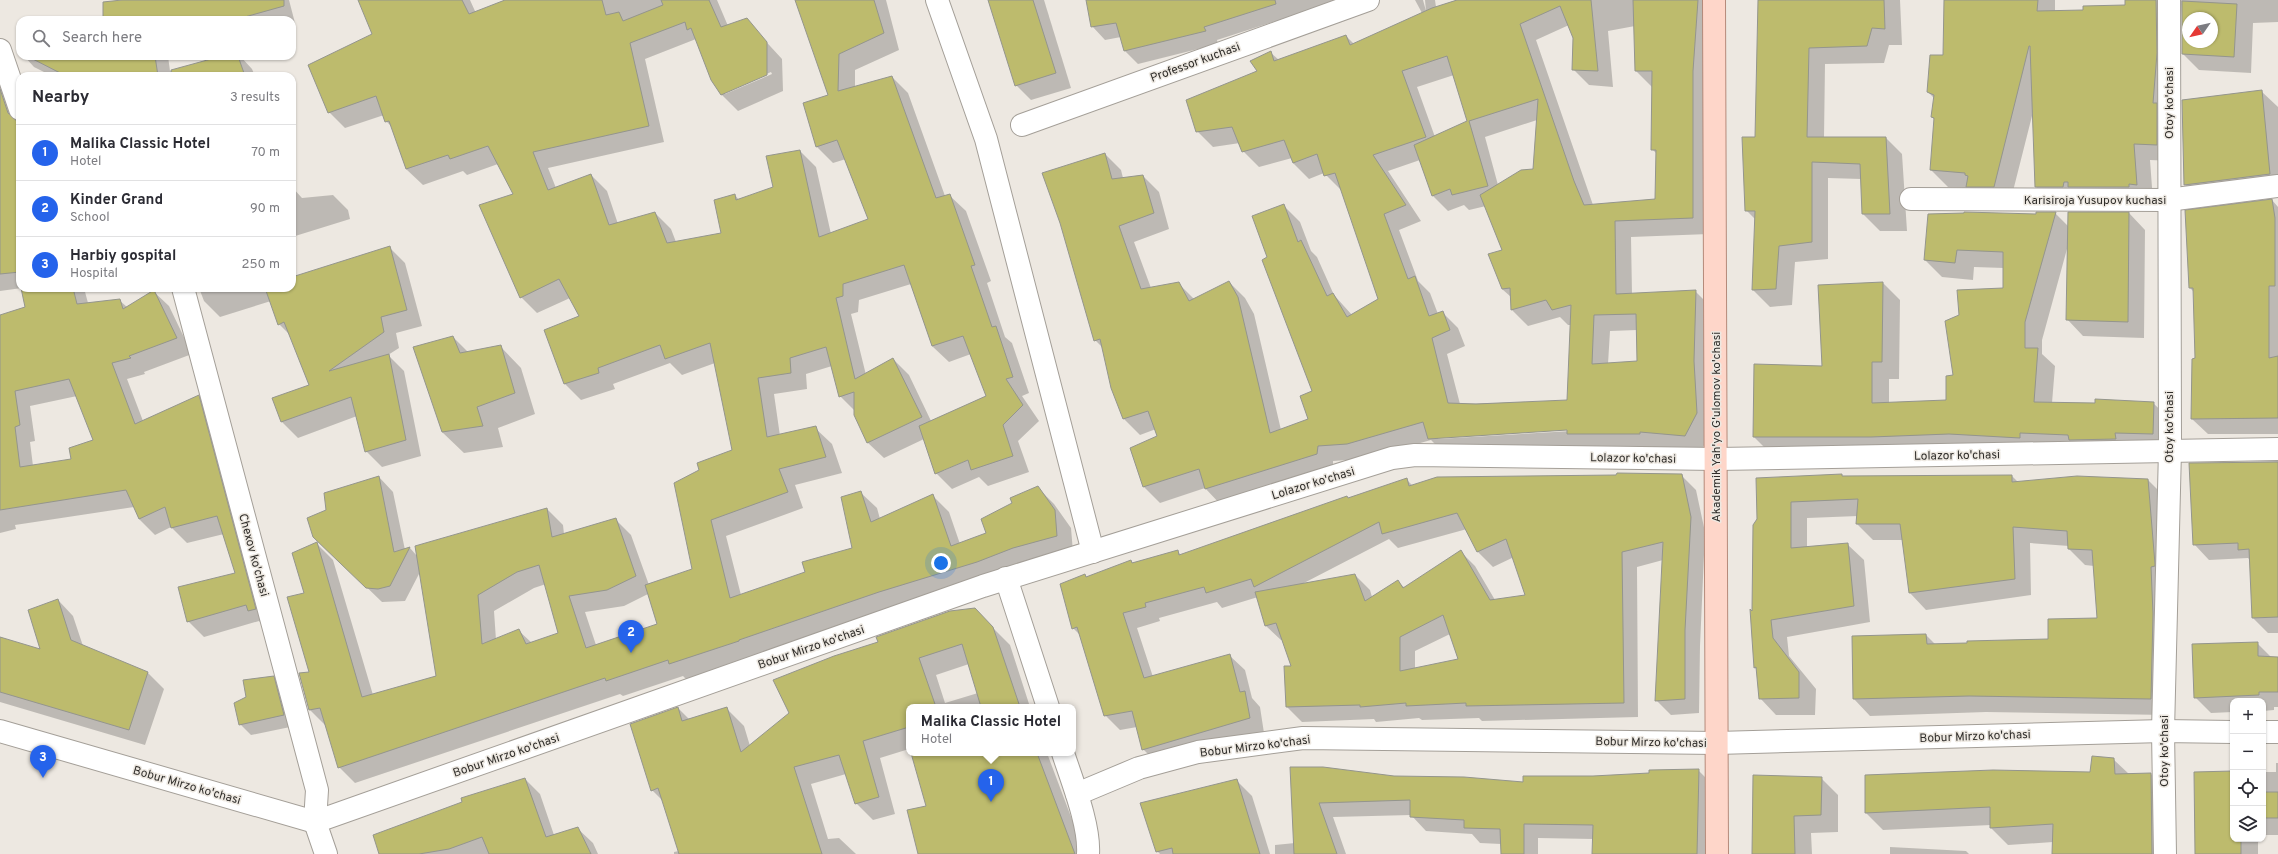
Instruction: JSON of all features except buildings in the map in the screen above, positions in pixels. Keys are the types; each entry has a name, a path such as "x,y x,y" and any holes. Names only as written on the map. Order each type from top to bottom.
{"main road":[{"name":"Akademik Yah'yo G'ulomov ko'chasi","path":"1714,0 1717,854"}],"street":[{"path":"937,0 986,139 1093,552"},
{"name":"Professor kuchasi","path":"1022,125 1368,0"},
{"name":"Otoy ko'chasi","path":"2165,854 2163,731 2170,450 2168,200 2169,0"},
{"path":"0,50 16,97"},
{"name":"Karisiroja Yusupov kuchasi","path":"1911,199 2168,200 2278,186"},
{"name":"Chexov ko'chasi","path":"184,292 317,790 315,822"},
{"name":"Lolazor ko'chasi","path":"1006,578 1392,458 1415,455 1716,459 2278,449"},
{"path":"1006,578 1047,704"},
{"name":"Bobur Mirzo ko'chasi","path":"0,731 315,822 1006,578"},
{"name":"Bobur Mirzo ko'chasi","path":"1077,794 1139,768 1198,752 1303,738 1717,743 2163,731 2230,732"},
{"path":"2266,732 2278,732"},
{"path":"1064,756 1077,794 1089,844 1088,854"},
{"path":"315,822 326,854"}],"place":[{"name":"Kinder Grand","path":"631,653"},
{"name":"Harbiy gospital","path":"43,778"},
{"name":"Malika Classic Hotel","path":"991,802"}]}
